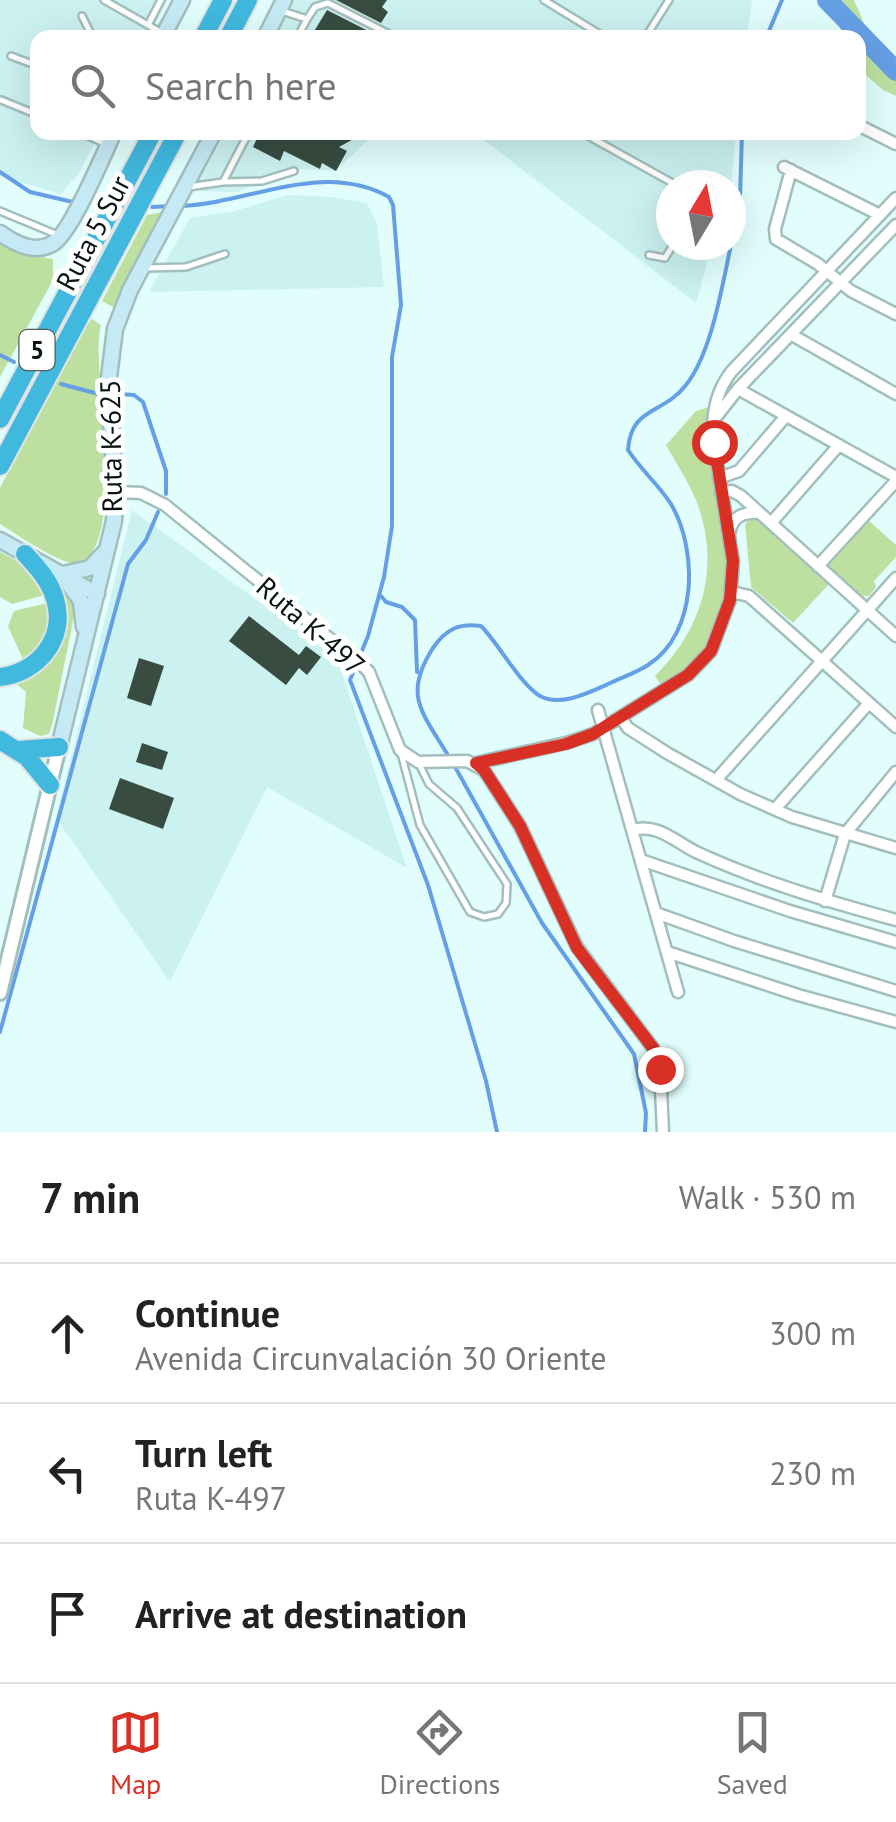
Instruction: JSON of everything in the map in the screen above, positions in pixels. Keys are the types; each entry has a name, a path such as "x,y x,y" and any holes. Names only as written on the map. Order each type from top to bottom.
{"highway":[{"path":"207,30 223,0"},
{"path":"232,30 248,0"},
{"name":"Ruta 5 Sur","path":"0,419 148,140"},
{"name":"Ruta 5 Sur","path":"0,466 174,140"},
{"path":"0,677 18,674 38,662 58,626 50,587 25,554"},
{"path":"0,740 36,765 50,784"},
{"path":"18,750 59,747"}],"main road":[{"path":"166,30 182,0"},
{"path":"268,30 282,5"},
{"path":"0,233 17,244 35,248 47,246 61,236 111,140"},
{"name":"Ruta K-625","path":"59,747 97,594 116,492 108,385 110,355 123,305 210,140"},
{"path":"0,540 97,594"},
{"path":"61,574 90,568 107,548"},
{"path":"61,574 81,601 85,641"}],"street":[{"path":"866,129 896,144"},
{"path":"880,216 788,168 775,237 840,284 896,314"},
{"path":"400,750 422,762 472,762 566,744 620,718 700,665 720,633 732,592 733,561 712,424 723,382 896,198"},
{"path":"712,424 738,389 894,232"},
{"path":"792,336 896,394"},
{"path":"738,389 896,479 818,566"},
{"path":"719,478 739,470 786,416"},
{"path":"771,523 839,445"},
{"name":"Ruta K-497","path":"116,492 141,492 164,505 361,664 369,672 400,750"},
{"path":"721,492 735,492 896,636"},
{"path":"729,535 736,518 745,513 761,514"},
{"path":"716,780 896,578"},
{"path":"732,592 750,596 896,728"},
{"path":"775,809 869,703"},
{"path":"598,710 678,992"},
{"path":"620,718 628,728 667,753 775,809 896,848"},
{"name":"Ruta K-625","path":"0,993 59,747"},
{"path":"472,762 484,770 520,826 577,948 653,1048 660,1069 662,1132"},
{"path":"825,900 845,834 896,772"},
{"path":"632,830 652,827 743,872 896,920"},
{"path":"641,860 790,912 896,942"},
{"path":"656,912 750,946 896,990"},
{"path":"667,952 896,1022"}],"lane":[{"path":"104,0 155,30"},
{"path":"148,25 161,0"},
{"path":"544,0 593,30"},
{"path":"650,30 669,0"},
{"path":"301,30 316,7 328,3 381,30"},
{"path":"282,5 306,19"},
{"path":"82,16 89,30"},
{"path":"11,56 30,63"},
{"path":"1,100 30,112"},
{"path":"223,182 245,140"},
{"path":"595,140 656,174"},
{"path":"182,193 223,182 262,182 294,172"},
{"path":"0,211 61,236"},
{"path":"143,268 186,267 225,254"},
{"path":"650,255 656,256"},
{"path":"400,750 420,825 470,912 484,917 498,914 506,903 507,884 457,808 429,784 422,762"}],"shaded area":[{"path":"0,0 168,0 152,30 30,30 30,140 96,140 79,173 61,194 0,176"},
{"path":"294,0 752,0 748,30 278,30"},
{"path":"221,140 368,140 336,171 284,168 239,192 194,191"},
{"path":"484,140 735,140 732,170 656,170 656,260 708,260 696,303"},
{"path":"289,195 367,203 377,224 384,287 149,292 190,218 231,212"},
{"path":"132,510 337,658 407,868 267,787 170,982 56,818"}],"green space":[{"path":"828,0 854,0 878,55 896,67 896,96 866,75 866,30 841,30"},
{"path":"162,212 113,307 102,301 147,215"},
{"path":"0,244 23,254 53,259 53,280 0,377"},
{"path":"92,319 101,325 105,494 101,528 92,552 76,563 49,554 0,524 0,488 78,336"},
{"path":"709,407 708,430 725,548 722,607 713,634 698,657 661,685 655,676 686,637 703,594 707,571 707,548 696,500 666,445 696,411"},
{"path":"759,520 829,584 793,623 751,587 745,524"},
{"path":"868,520 896,545 896,557 874,581 876,587 869,596 861,596 829,566 829,560"},
{"path":"0,552 33,574 45,595 12,604 0,597"},
{"path":"55,581 70,596 75,611 53,721 49,734 40,736 23,728 26,692 13,681 46,661"},
{"path":"47,603 49,629 25,664 8,626 14,611"}],"building":[{"path":"336,0 387,0 382,7 388,12 381,23"},
{"path":"327,10 366,30 315,30"},
{"path":"256,140 352,140 339,147 347,151 336,171 322,163 320,169 284,151 280,161 253,147"},
{"path":"249,616 299,655 306,646 321,657 307,675 299,668 286,685 229,641"},
{"path":"139,658 164,666 151,706 127,698"},
{"path":"142,743 168,752 162,770 136,762"},
{"path":"120,778 174,798 163,829 109,809"}],"waterway":[{"path":"769,30 782,0"},
{"path":"827,0 856,30"},
{"path":"866,40 896,71"},
{"path":"741,170 742,140"},
{"path":"0,172 30,192 77,203"},
{"path":"181,206 286,186 338,182 389,197 393,205 401,305 392,357 392,526 384,577 368,636 350,680 428,885 486,1081 497,1132"},
{"path":"152,207 172,206"},
{"path":"449,757 424,716 418,692 419,679 433,648 454,629 481,626 532,690 556,700 582,695 643,668 664,651 676,633 688,590 686,544 671,504 628,450 635,426 677,395 695,371 715,318 728,260"},
{"path":"0,355 14,362"},
{"path":"61,384 99,394"},
{"path":"118,394 134,395 143,402 166,471 166,494"},
{"path":"0,1032 128,564 146,540 158,512"},
{"path":"381,596 402,607 415,620 417,672"},
{"path":"454,765 542,923 634,1054 646,1113 645,1132"}],"route":[{"path":"660,1069 653,1048 577,948 520,826 476,763 566,744 593,734 688,675 711,651 732,592 733,561 714,442"}]}
